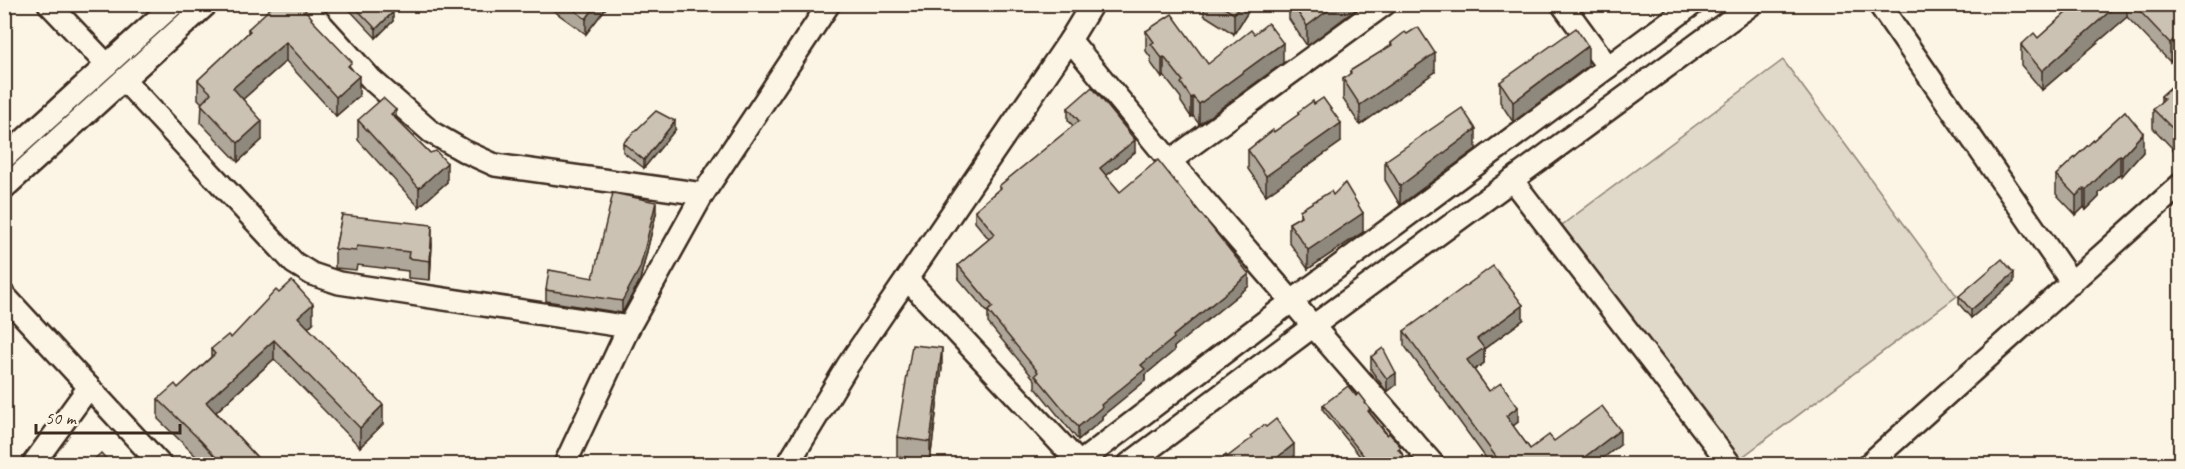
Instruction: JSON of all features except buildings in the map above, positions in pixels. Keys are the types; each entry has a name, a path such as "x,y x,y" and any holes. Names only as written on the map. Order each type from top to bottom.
{"street":[{"path":"49,4 107,65"},
{"path":"4,158 174,4"},
{"path":"4,188 207,4"},
{"path":"303,4 372,80 431,132 464,151 495,165 703,194"},
{"path":"565,465 629,327 703,194 829,4"},
{"path":"788,465 848,365 1070,40 1092,4"},
{"path":"1170,161 1385,4"},
{"path":"1562,4 1608,67"},
{"path":"907,279 1078,464 1292,301 1692,4"},
{"path":"1129,465 1312,327 1752,4"},
{"path":"1879,4 2072,283"},
{"path":"1070,40 1170,161 1432,465"},
{"path":"124,80 294,263 312,274 339,283 629,327"},
{"path":"1512,180 1730,465"},
{"path":"1869,465 2181,185"},
{"path":"4,296 160,465"},
{"path":"33,465 89,387"}],"shaded area":[{"path":"1783,60 1957,296 1737,461 1562,225"}]}
